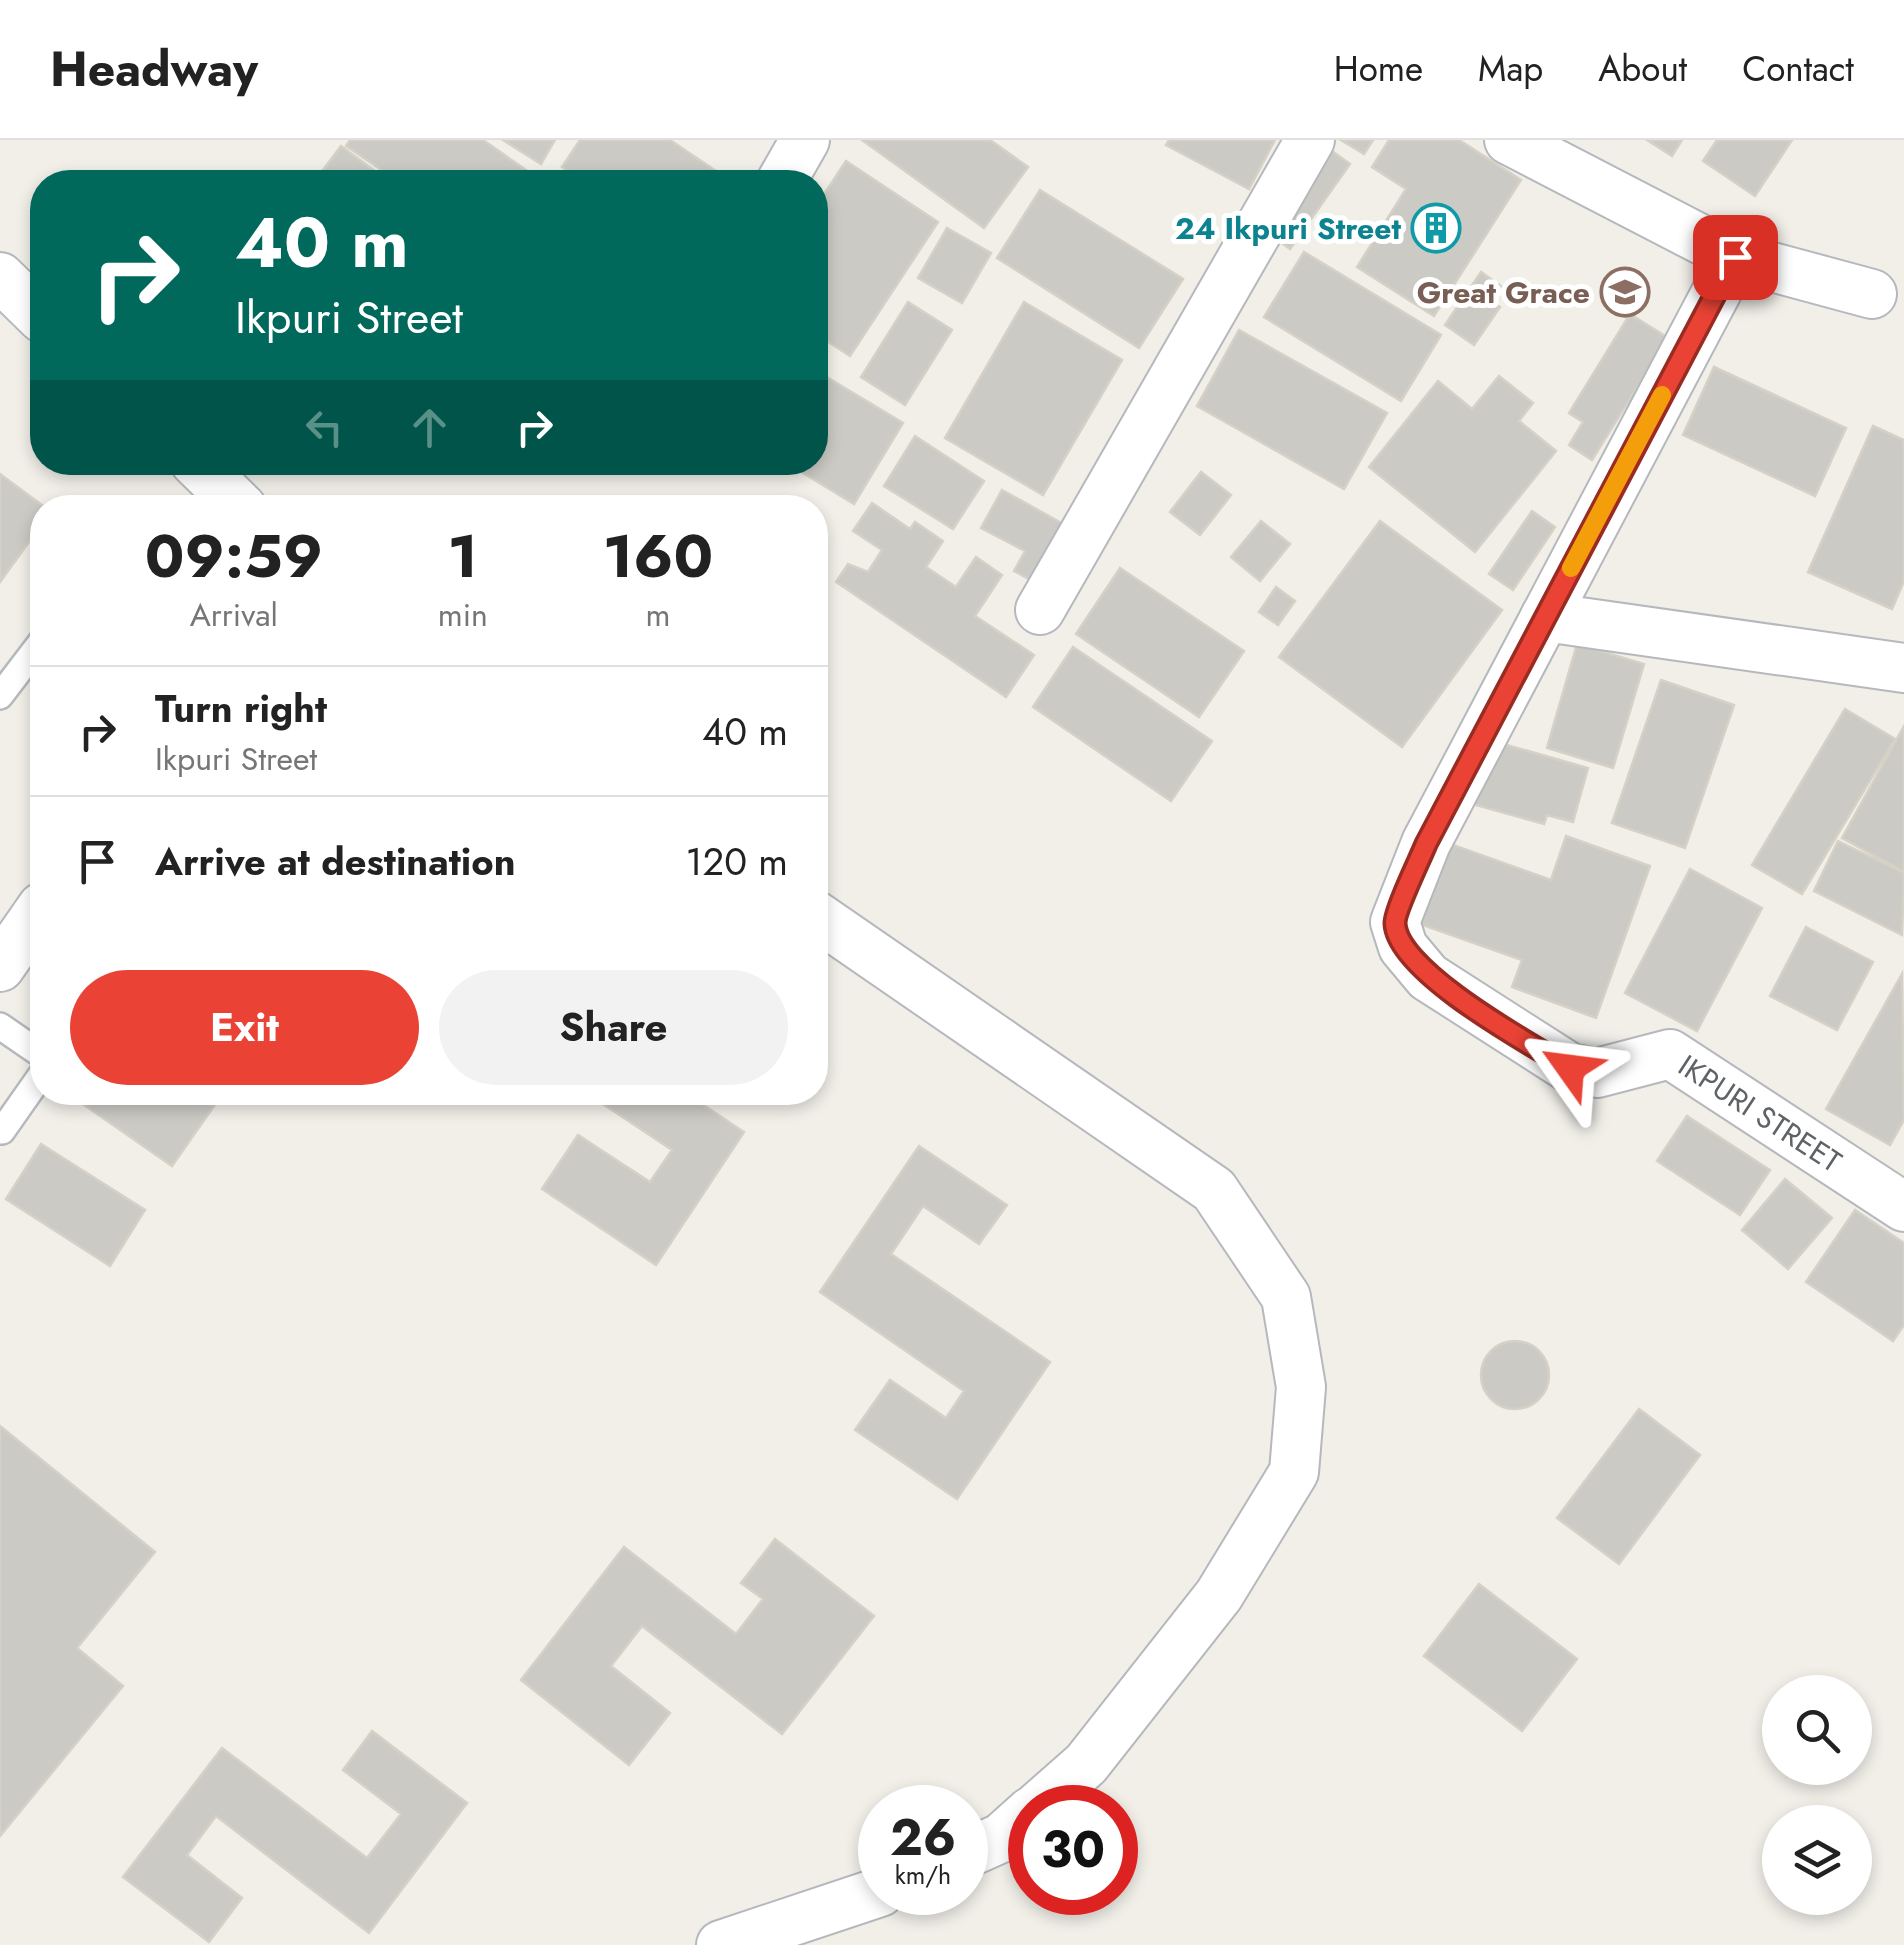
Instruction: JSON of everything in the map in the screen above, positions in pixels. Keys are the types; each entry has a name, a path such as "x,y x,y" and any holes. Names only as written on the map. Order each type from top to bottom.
{"street":[{"path":"788,170 805,140"},
{"path":"1040,610 1310,140"},
{"path":"1509,140 1735,257 1872,294"},
{"name":"IKPURI STREET","path":"1735,257 1426,844 1395,922 1403,947 1428,977 1570,1068 1598,1073 1670,1054 1904,1207"},
{"path":"0,278 30,307"},
{"path":"208,475 228,495"},
{"path":"1545,617 1904,668"},
{"path":"0,967 30,924"},
{"path":"828,924 1214,1190 1286,1297 1301,1386 1294,1472 1219,1595 1086,1764 1062,1785"},
{"path":"721,1945 858,1899"}],"lane":[{"path":"0,696 30,657"},
{"path":"0,1026 30,1046"},
{"path":"2,1132 30,1091"}],"building":[{"path":"350,140 483,140 526,170 381,170 346,146"},
{"path":"503,140 555,140 541,164"},
{"path":"580,140 670,140 715,170 566,170 562,167"},
{"path":"862,140 990,140 1028,167 984,228"},
{"path":"1169,140 1275,140 1249,189 1166,145"},
{"path":"1341,140 1373,140 1364,154"},
{"name":"24 Ikpuri Street","path":"1389,140 1459,140 1521,180 1434,316 1357,267 1406,189 1372,167"},
{"path":"1647,140 1682,140 1672,156"},
{"path":"1717,140 1792,140 1755,196 1703,161"},
{"path":"341,146 374,170 323,170"},
{"path":"1332,151 1350,164 1290,249 1272,236"},
{"path":"846,161 938,222 850,356 828,342 828,188"},
{"path":"1040,190 1183,279 1139,348 997,258"},
{"path":"947,228 991,253 962,303 918,278"},
{"path":"1304,252 1441,335 1401,401 1264,317"},
{"path":"1481,272 1501,286 1491,301 1500,307 1474,345 1445,325"},
{"path":"908,302 952,330 905,405 861,377"},
{"path":"1024,302 1122,360 1043,495 945,438"},
{"path":"1630,314 1668,338 1592,460 1569,445 1583,422 1569,413"},
{"path":"1239,330 1387,413 1344,489 1197,406"},
{"path":"1714,367 1846,428 1815,496 1683,435"},
{"path":"1499,376 1533,403 1519,421 1556,451 1475,552 1369,467 1438,381 1472,409"},
{"path":"828,378 903,423 854,504 806,475 828,475"},
{"path":"1873,426 1904,440 1904,581 1892,609 1808,572"},
{"path":"915,436 984,481 953,529 884,486"},
{"path":"1201,472 1231,495 1200,535 1170,512"},
{"path":"0,474 30,496 30,541 0,582"},
{"path":"1002,490 1065,525 1042,586 1014,571 1025,551 981,528"},
{"path":"872,503 910,529 915,522 943,541 926,567 956,587 976,557 1002,575 975,616 1034,655 1006,697 836,582 848,564 868,572 882,550 853,531"},
{"path":"1532,511 1555,527 1513,590 1489,574"},
{"path":"1261,521 1290,544 1260,581 1231,557"},
{"path":"1380,521 1502,610 1402,747 1279,657"},
{"path":"1120,568 1244,651 1199,717 1076,634"},
{"path":"1276,587 1295,601 1278,625 1259,612"},
{"path":"1577,644 1644,664 1613,768 1547,748"},
{"path":"1073,647 1212,741 1171,801 1033,707"},
{"path":"1661,680 1734,705 1685,848 1612,823"},
{"path":"1845,709 1895,739 1802,894 1752,865"},
{"path":"1904,726 1904,872 1842,838"},
{"path":"1482,738 1588,768 1573,822 1547,815 1544,824 1465,802"},
{"path":"1566,836 1650,866 1596,1018 1512,987 1522,960 1420,924 1448,843 1551,880"},
{"path":"1838,841 1904,873 1902,935 1814,891"},
{"path":"1690,869 1762,908 1697,1031 1625,993"},
{"path":"1806,927 1873,962 1837,1030 1770,996"},
{"path":"1902,974 1904,1120 1890,1145 1826,1109"},
{"path":"84,1105 213,1105 172,1166"},
{"path":"604,1105 704,1105 744,1132 656,1265 542,1189 578,1135 650,1182 672,1150"},
{"path":"1687,1116 1770,1170 1740,1215 1657,1161"},
{"path":"41,1144 145,1210 110,1266 6,1199"},
{"path":"919,1146 1007,1205 979,1244 923,1206 891,1254 1050,1362 957,1499 855,1430 890,1380 946,1418 964,1391 820,1292"},
{"path":"1785,1179 1832,1218 1788,1269 1742,1230"},
{"path":"1855,1210 1904,1243 1904,1325 1893,1341 1806,1282"},
{"path":"1515,1341 1539,1351 1549,1375 1539,1399 1515,1409 1491,1399 1481,1375 1491,1351"},
{"path":"1639,1409 1700,1455 1619,1564 1557,1518"},
{"path":"0,1426 155,1552 77,1648 123,1686 0,1836"},
{"path":"775,1539 874,1616 782,1734 642,1626 611,1666 670,1713 629,1765 521,1680 624,1547 736,1634 763,1599 741,1583"},
{"path":"1479,1584 1577,1659 1522,1731 1424,1656"},
{"path":"372,1731 467,1803 369,1933 216,1816 187,1855 242,1898 209,1942 123,1877 222,1748 367,1858 401,1814 343,1770"}],"slow traffic":[{"path":"1571,568 1662,395"}],"place":[{"name":"24 Ikpuri Street","path":"1436,228"},
{"name":"Great Grace","path":"1625,292"}],"route":[{"path":"1570,1068 1428,977 1403,947 1395,922 1426,844 1735,257"}]}
